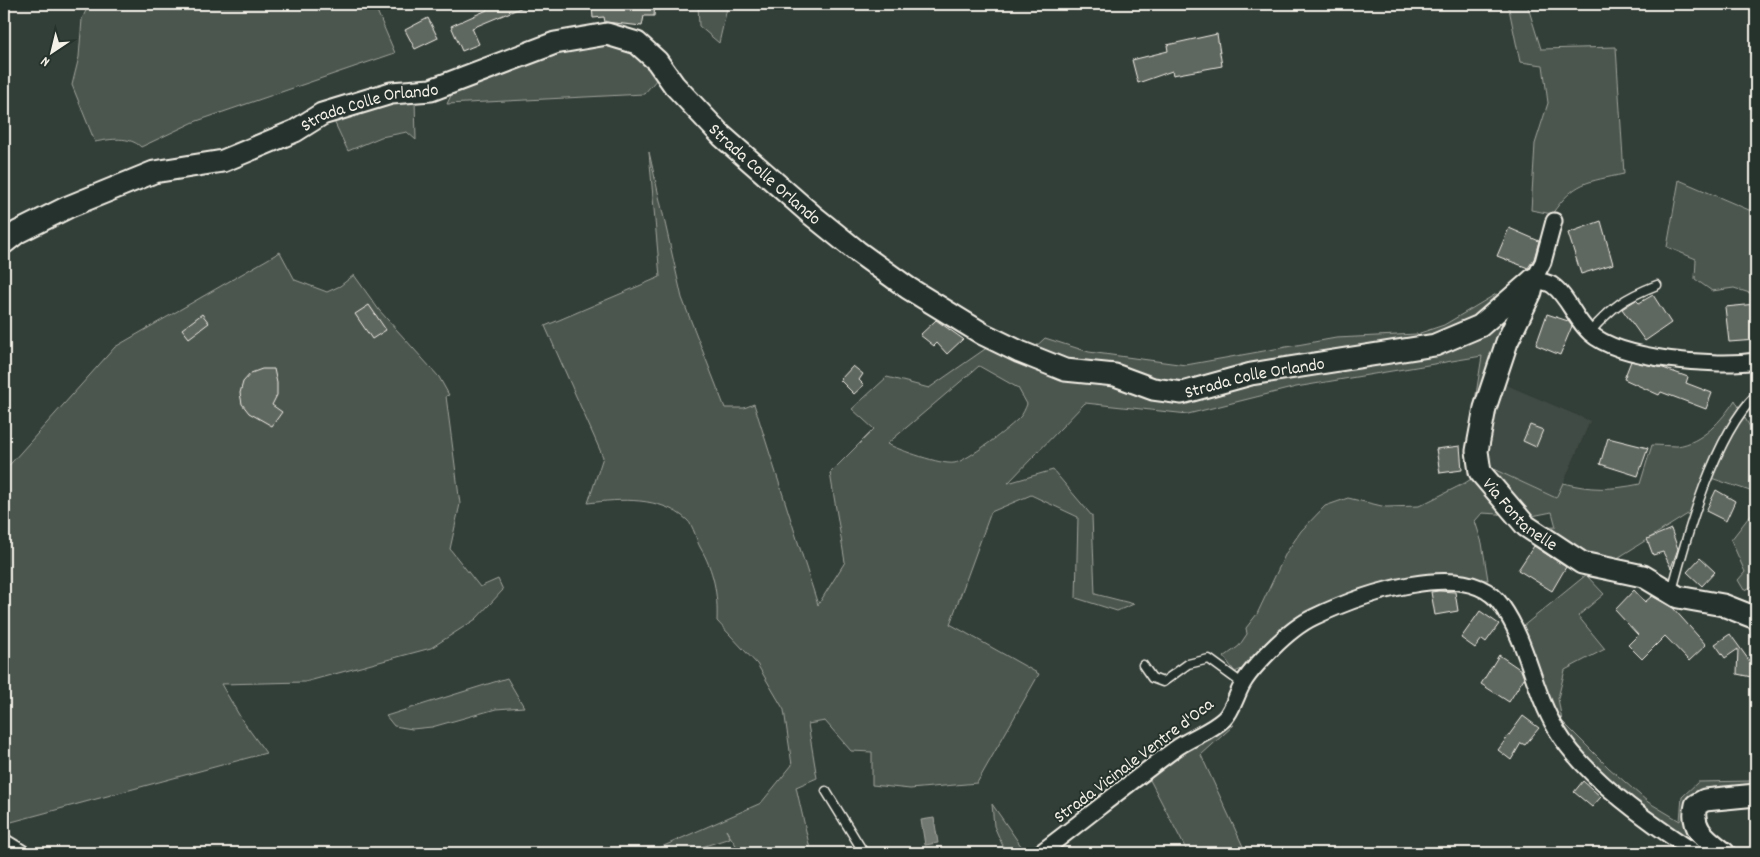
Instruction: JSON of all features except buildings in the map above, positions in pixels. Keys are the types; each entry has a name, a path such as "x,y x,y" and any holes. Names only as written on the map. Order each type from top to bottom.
{"street":[{"name":"Strada Colle Orlando","path":"4,243 18,232 68,208 154,172 223,161 295,131 322,114 391,93 431,90 555,43 607,34 637,43 657,62 674,84 722,136 812,216 858,252 908,288 983,334 1020,352 1065,370 1115,374 1153,389 1182,393 1252,374 1435,345 1480,326 1534,279"},
{"name":"Via Fontanelle","path":"1554,221 1543,262 1507,342 1485,408 1477,451 1480,472 1526,526 1572,558 1591,566 1643,576 1671,593 1692,601 1723,605 1756,618"},
{"path":"1534,279 1552,285 1589,333 1599,340 1660,358 1699,364 1737,364 1756,361"},
{"name":"Strada Vicinale Ventre d'Oca","path":"1040,853 1175,749 1226,718 1243,684 1272,649 1314,617 1364,598 1423,582 1462,583 1480,586 1501,604 1513,625 1556,729 1571,750 1609,790 1696,853"},
{"path":"1724,853 1696,828 1693,816 1696,805 1705,800 1756,795"},
{"path":"4,842 22,853"}],"lane":[{"path":"1589,333 1609,310 1628,297 1657,285"},
{"path":"1671,593 1689,529 1718,454 1734,425 1756,395"},
{"path":"1143,665 1152,678 1162,682 1188,664 1209,658 1243,684"},
{"path":"826,791 864,853"}],"shaded area":[{"path":"89,4 374,4 395,53 194,122 141,147 126,140 113,139 95,142 72,85 79,57 82,19"},
{"path":"698,4 728,4 719,43 699,26"},
{"path":"1508,4 1527,4 1541,49 1616,47 1624,174 1591,181 1575,189 1560,203 1552,214 1531,210 1535,144 1548,103 1543,65 1520,62"},
{"path":"615,44 637,53 658,78 644,94 447,104 453,91 560,51 583,45"},
{"path":"415,99 416,140 407,132 381,137 348,151 332,117 390,101"},
{"path":"649,152 682,298 725,408 744,408 754,404 818,605 845,562 830,473 874,429 852,409 887,377 929,388 988,347 1152,392 1504,321 1508,329 1475,434 1470,433 1482,356 1296,387 1188,414 1085,403 1008,483 1053,470 1092,516 1095,594 1134,604 1117,611 1076,598 1078,517 1031,495 991,512 950,624 1039,674 977,783 910,789 872,785 872,752 851,751 825,721 808,724 817,778 796,787 811,853 741,853 726,830 730,838 683,853 648,853 761,803 792,765 784,710 757,664 717,621 717,601 712,574 693,529 687,520 677,512 653,503 627,500 588,503 603,457 545,326 660,277","holes":["979,366 1018,388 1027,404 1021,416 988,443 960,461 954,463 940,462 887,444"]},
{"path":"1679,180 1756,213 1756,295 1734,288 1712,291 1695,279 1696,259 1667,247"},
{"path":"280,252 295,280 327,292 340,286 354,275 379,310 439,377 449,395 446,396 460,504 450,549 480,587 498,579 503,590 476,619 431,648 305,682 221,684 242,720 266,753 4,824 4,650 7,646 4,643 4,471 115,347"},
{"path":"1496,294 1501,296 1459,330 1183,382 1164,382 1125,377 1030,352 1045,338 1089,352 1186,365 1336,338 1417,334 1444,325"},
{"path":"1504,384 1590,421 1557,498 1489,467 1494,419"},
{"path":"1735,400 1756,438 1756,493 1708,477 1691,512 1608,564 1588,561 1537,528 1556,527 1552,512 1532,516 1482,513 1475,521 1482,543 1488,580 1415,578 1300,616 1267,642 1246,667 1235,672 1224,657 1239,646 1247,634 1246,628 1257,614 1286,553 1301,531 1325,506 1348,498 1386,507 1419,506 1465,483 1489,467 1556,498 1563,483 1601,488 1640,484 1652,445 1677,446 1695,440 1718,423"},
{"path":"1756,508 1756,585 1744,590 1738,580 1745,572 1731,540"},
{"path":"1586,575 1604,594 1578,616 1605,649 1565,670 1558,698 1562,721 1609,768 1648,802 1680,821 1682,797 1698,782 1751,781 1756,779 1756,790 1687,811 1684,821 1690,831 1714,853 1705,853 1608,783 1556,723 1522,627"},
{"path":"507,678 524,707 496,709 432,727 412,729 394,726 386,716"},
{"path":"1234,725 1201,755 1246,853 1188,853 1150,780 1094,818 1157,767 1222,726"},
{"path":"992,804 1026,853 1006,853 994,826"},
{"path":"934,818 938,843 925,845 921,820"}]}
